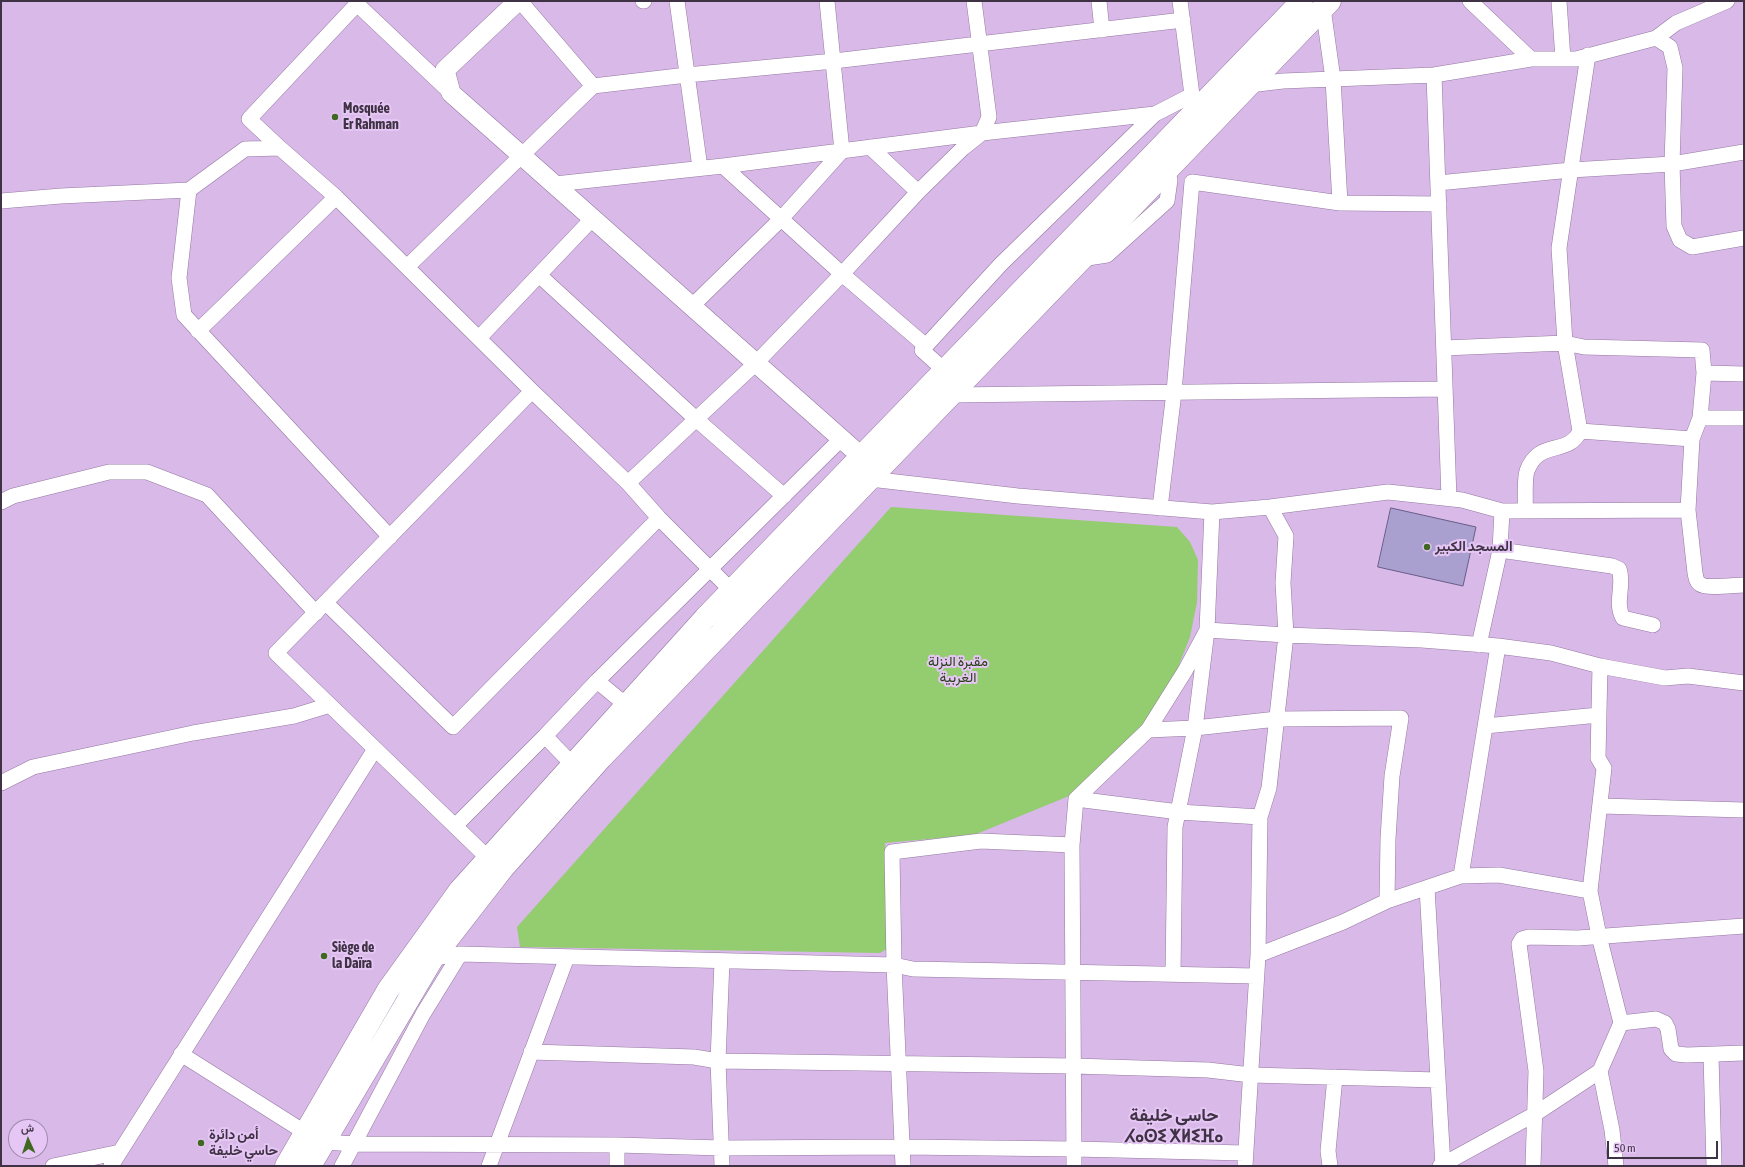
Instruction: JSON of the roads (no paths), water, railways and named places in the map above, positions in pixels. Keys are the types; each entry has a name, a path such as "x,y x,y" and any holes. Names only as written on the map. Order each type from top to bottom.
{"main road":[{"path":"310,1166 316,1137 388,990 460,890 731,592 945,371 1194,104 1302,1"},
{"path":"286,1166 316,1137 415,1009 433,958 523,844 601,758 1081,259 1168,176 1249,85 1326,5"}],"street":[{"path":"451,92 445,70 519,1 593,86"},
{"path":"676,1 700,168"},
{"path":"692,306 781,219 842,151 827,1"},
{"path":"628,483 756,363 842,274 918,192 963,148 982,133 989,117 974,1"},
{"path":"1099,1 1102,30"},
{"path":"555,184 723,166 982,133 1156,114 1194,104 1180,1"},
{"path":"1470,1 1531,59"},
{"path":"1559,1 1563,59"},
{"path":"1249,85 1283,81 1434,75 1531,59 1576,59 1656,38 1676,23 1727,1"},
{"path":"747,606 731,592 659,518 628,483 532,391 336,197 249,119 357,4 451,92 862,457"},
{"path":"1326,5 1333,79 1340,203"},
{"path":"407,267 593,86 979,45 1183,20"},
{"path":"1656,38 1670,47 1675,68 1672,164 1674,226 1680,240 1692,247 1744,238"},
{"path":"1525,511 1526,472 1534,457 1547,450 1567,445 1576,439 1580,431 1565,343 1559,248 1588,55"},
{"path":"1434,75 1449,498"},
{"path":"945,371 922,350 1001,264 1156,114"},
{"path":"870,147 918,192"},
{"path":"1,201 61,196 189,190 245,149 280,148"},
{"path":"1438,183 1571,170 1672,164 1744,152"},
{"path":"723,166 842,274 926,346"},
{"path":"1168,176 1192,182 1340,203 1439,204"},
{"path":"1160,508 1174,392 1192,182"},
{"path":"189,190 179,278 184,316 390,537"},
{"path":"198,331 336,197"},
{"path":"479,338 593,218"},
{"path":"539,275 696,419 784,496"},
{"path":"1444,348 1565,343 1584,347 1702,350 1704,373 1700,418 1692,439 1688,510 1696,579 1700,585 1707,587 1744,585"},
{"path":"1704,373 1744,374"},
{"path":"951,395 1445,389"},
{"path":"488,858 276,653 532,391"},
{"path":"1700,418 1744,418"},
{"path":"1580,431 1692,439"},
{"path":"455,826 545,736 597,681 842,439"},
{"path":"1,502 13,496 108,472 147,472 207,494 321,608 453,727 659,518"},
{"path":"870,479 1018,496 1212,512 1270,508 1388,492 1462,500 1502,511 1688,510"},
{"path":"181,1054 316,1137 354,1144 496,1146 616,1145 722,1148 902,1147 1074,1149 1245,1160 1258,955 1260,817 1269,788 1286,635 1283,583 1286,536 1270,508"},
{"path":"1479,645 1500,550 1502,511"},
{"path":"1173,974 1176,827 1195,728 1206,630 1212,512"},
{"path":"1500,550 1612,566 1619,569 1621,575 1619,606 1623,618 1653,624"},
{"path":"1206,630 1286,635 1422,640 1498,646 1551,653 1600,666 1665,678 1688,676 1744,684"},
{"path":"1074,1166 1072,845 1076,800 1148,730 1185,671 1206,630"},
{"path":"1461,876 1498,646"},
{"path":"1427,888 1442,1165 1535,1114 1600,1071 1621,1023 1599,936 1590,891 1604,768 1598,758 1600,666"},
{"path":"597,681 626,706"},
{"path":"1,783 33,767 193,733 294,716 330,705"},
{"path":"1485,726 1599,714"},
{"path":"1148,730 1195,728 1277,719 1401,718 1392,784 1388,839 1387,901"},
{"path":"545,736 573,765"},
{"path":"111,1166 375,749"},
{"path":"1076,800 1179,812 1260,817"},
{"path":"1600,806 1744,810"},
{"path":"903,1166 894,965 892,852 981,841 1072,845"},
{"path":"1258,955 1343,922 1387,901 1461,876 1498,875 1590,891"},
{"path":"1533,1166 1536,1071 1520,944 1522,939 1529,937 1578,938 1744,926"},
{"path":"433,958 460,954 894,965 913,969 1256,976"},
{"path":"342,1166 354,1144 415,1009 460,954"},
{"path":"489,1166 567,957"},
{"path":"722,961 718,1061 722,1166"},
{"path":"388,990 415,1009"},
{"path":"1621,1023 1656,1019 1665,1022 1668,1029 1671,1049 1676,1054 1711,1055 1744,1053"},
{"path":"531,1052 694,1057 718,1061 898,1062 1074,1066 1208,1070 1251,1075 1438,1080"},
{"path":"1711,1055 1714,1166"},
{"path":"1600,1071 1612,1130 1616,1166"},
{"path":"1330,1166 1328,1151 1335,1077"},
{"path":"616,1145 617,1166"},
{"path":"53,1166 120,1152"}],"place":[{"name":"Mosquée Er Rahman","path":"335,117"},
{"name":"المسجد الكبير","path":"1427,547"},
{"name":"Siège de la Daïra","path":"324,956"},
{"name":"أمن دائرة حاسي خليفة","path":"201,1143"}],"district":[{"name":"حاسي خليفة ⵃⴰⵙⵉ ⵅⵍⵉⴼⴰ","path":"1174,1125"}],"park label":[{"name":"مقبرة النزلة الغربية","path":"958,670"}]}
